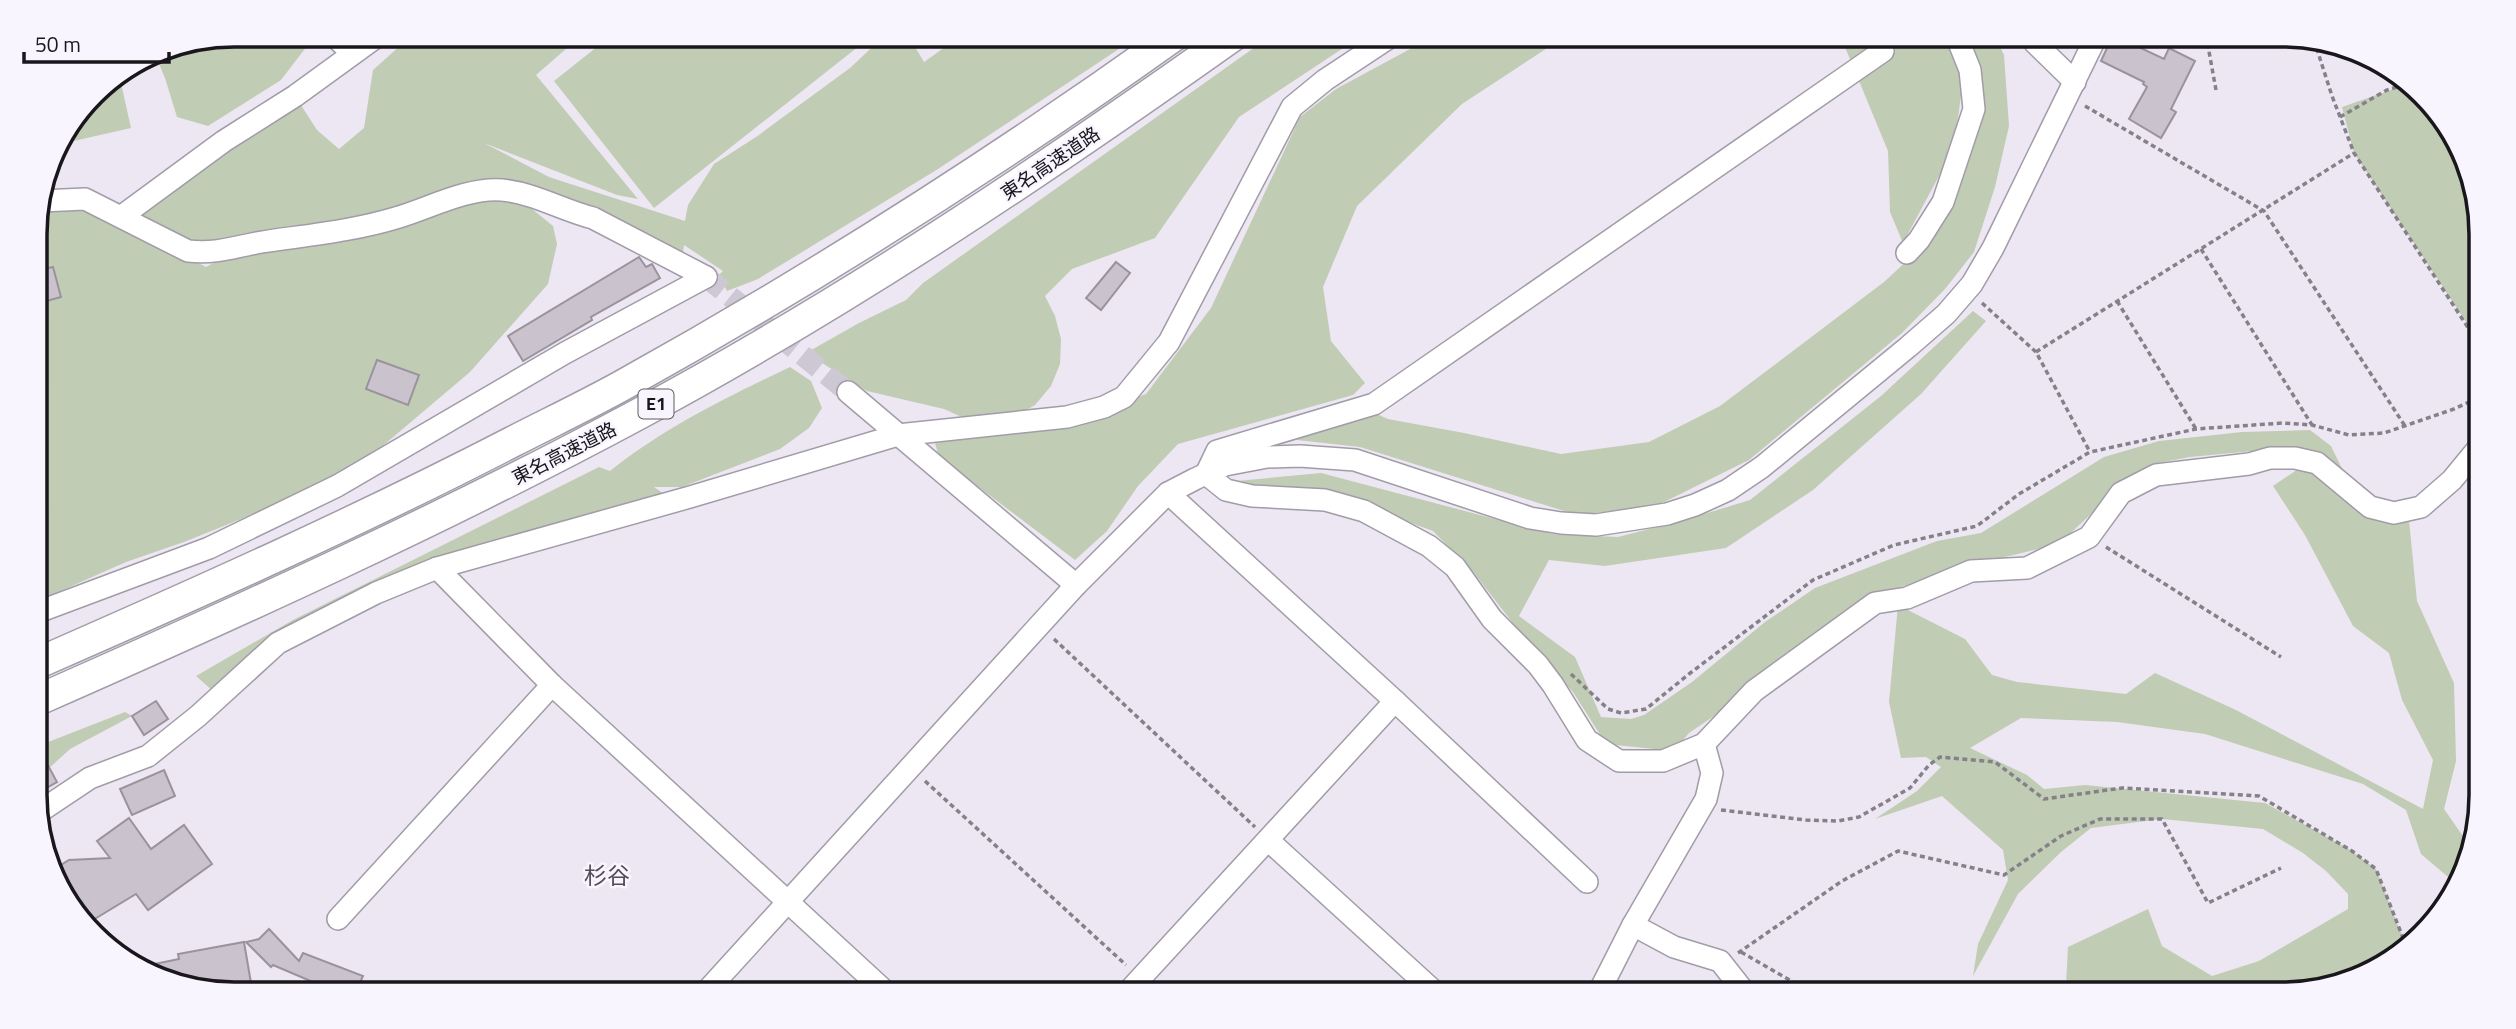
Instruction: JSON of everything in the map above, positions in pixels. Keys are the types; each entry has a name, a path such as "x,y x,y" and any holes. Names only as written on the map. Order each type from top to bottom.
{"highway":[{"name":"東名高速道路","path":"47,659 242,573 402,498 620,387 777,298 930,203 1158,47"},
{"name":"東名高速道路","path":"47,696 255,604 405,533 636,415 794,326 948,231 1107,125 1217,47"}],"street":[{"path":"346,47 352,53"},
{"path":"122,216 224,141 295,96 361,47"},
{"path":"48,806 90,778 148,756 198,716 278,643 376,593 437,568 677,501 898,435 1067,418 1104,407 1124,397 1169,342 1292,107 1325,80 1375,47"},
{"path":"1907,253 1919,240 1942,202 1974,109 1970,70 1961,47"},
{"path":"2038,47 2071,89"},
{"path":"715,982 1076,585 1168,493 1206,474 1225,465 1267,457 1300,456 1355,460 1530,518 1596,525 1667,514 1728,490 1762,467 1908,347 1946,314 1967,290 1993,248 2091,47"},
{"path":"1206,474 1217,451 1374,404 1883,51"},
{"path":"47,609 209,548 337,486 565,353 706,277 593,218 573,213 544,200 500,190 453,197 398,217 339,232 205,253 188,251 85,199 51,201"},
{"path":"848,392 1076,585"},
{"path":"1206,474 1226,490 1252,496 1325,500 1364,511 1429,545 1455,567 1492,619 1538,665 1587,740 1619,761 1663,761 1704,744 1754,691 1875,603 1907,598 1971,571 2027,568 2089,537 2121,494 2156,475 2249,464 2270,458 2295,458 2317,463 2370,507 2394,513 2421,507 2452,480 2469,459"},
{"path":"1168,493 1587,882"},
{"path":"437,568 552,685 875,982"},
{"path":"338,919 552,685"},
{"path":"1137,982 1395,701"},
{"path":"1604,981 1633,925 1706,799 1712,773 1704,744"},
{"path":"1268,840 1423,981"},
{"path":"1633,925 1674,947 1720,961 1736,981"}],"path":[{"path":"2208,47 2216,90"},
{"path":"2318,51 2354,153 2469,329"},
{"path":"2340,117 2396,87"},
{"path":"2071,89 2264,211 2405,426"},
{"path":"2036,352 2354,153"},
{"path":"2201,249 2312,425"},
{"path":"1967,290 2036,352 2090,452"},
{"path":"2117,301 2196,429"},
{"path":"1562,666 1608,709 1621,713 1646,709 1813,580 1894,545 1977,526 2019,494 2090,452 2196,429 2283,423 2312,425 2348,435 2384,433 2469,401"},
{"path":"2089,537 2281,657"},
{"path":"1040,625 1268,840"},
{"path":"1701,807 1806,820 1838,821 1859,817 1910,788 1929,765 1940,757 1995,762 2044,799 2122,788 2259,796 2352,851 2376,869 2403,937"},
{"path":"911,767 1127,965"},
{"path":"1793,981 1742,951 1736,954 1842,881 1898,851 2004,875 2061,836 2100,819 2162,819 2208,903 2281,868"}],"green space":[{"path":"234,47 306,47 281,80 208,126 177,117 159,63 198,51"},
{"path":"399,47 568,47 536,75 638,199 617,195 484,143 549,177 685,221 688,205 714,164 756,137 850,68 872,47 915,47 924,62 945,47 1122,47 938,169 758,279 727,291 719,275 723,271 684,245 682,260 538,204 521,205 532,209 553,226 557,244 548,284 470,372 346,477 184,542 126,562 47,597 49,208 79,199 206,267 232,253 201,253 122,216 295,96 317,130 339,149 364,128 373,70"},
{"path":"597,47 858,47 654,208 554,81"},
{"path":"1255,47 1345,47 1239,117 1155,238 1072,269 1045,296 1055,316 1061,339 1060,364 1051,386 1035,405 1014,417 966,419 944,409 867,391 806,353 906,300 923,283"},
{"path":"1414,47 1549,47 1462,104 1357,206 1323,287 1331,341 1365,383 1353,395 1178,444 1138,486 1107,531 1075,560 939,457 935,443 1069,424 1146,394 1211,308 1300,117 1336,89"},
{"path":"1845,47 1953,47 1962,88 1954,148 1903,243 1890,212 1888,151"},
{"path":"1972,47 2000,47 2004,55 2009,126 1995,187 1974,252 1945,289 1902,333 1749,460 1656,506 1577,515 1360,447 1297,440 1297,425 1363,408 1388,419 1561,454 1649,442 1720,406 1884,282 1923,246 1954,191"},
{"path":"122,86 131,128 72,141 102,102"},
{"path":"2397,88 2422,111 2444,141 2455,163 2467,210 2469,326 2354,153 2342,107"},
{"path":"1973,311 1986,321 1921,394 1813,490 1726,548 1605,566 1549,560 1519,616 1575,657 1601,717 1631,719 1644,715 1692,682 1765,622 1815,588 1937,541 1981,533 2104,457 2159,441 2242,432 2310,430 2331,446 2350,485 2274,449 2190,457 2158,463 2124,483 2059,544 1869,596 1757,675 1720,712 1689,733 1674,751 1606,744 1573,692 1536,653 1474,573 1433,531 1335,495 1256,487 1237,481 1321,473 1552,534 1618,537 1750,500 1881,396"},
{"path":"790,367 811,381 822,408 809,428 780,449 682,487 654,487 667,496 448,554 214,692 196,676 293,620 599,467 610,471 652,440 720,401"},
{"path":"2307,463 2367,509 2408,510 2417,601 2454,683 2456,761 2444,809 2463,837 2449,878 2421,854 2406,810 2363,784 2205,734 2117,722 2021,718 1970,748 2027,775 2044,789 2085,785 2265,803 2349,849 2376,869 2404,936 2375,957 2353,968 2306,980 2066,981 2068,947 2148,909 2162,946 2212,976 2259,961 2348,909 2348,894 2326,871 2303,853 2263,829 2162,819 2091,828 2061,852 2018,894 1973,976 1978,944 2008,880 2003,850 1942,796 1875,819 1917,791 1941,767 1926,757 1901,758 1889,702 1898,605 1965,639 1992,675 2017,682 2126,694 2155,673 2236,710 2423,809 2433,760 2402,700 2389,653 2353,626 2305,535 2273,486"},
{"path":"125,712 132,716 70,749 47,770 47,742"}],"building":[{"path":"2107,47 2138,47 2164,59 2169,48 2195,61 2171,109 2176,112 2161,138 2129,119 2147,87 2144,82 2101,61"},
{"path":"639,257 646,267 652,264 660,278 591,317 592,320 523,361 508,336"},
{"path":"1116,262 1130,273 1101,310 1086,298"},
{"path":"53,267 61,297 48,301 48,268"},
{"path":"377,360 419,375 408,405 366,389"},
{"path":"156,701 168,719 144,735 132,716"},
{"path":"47,764 57,782 47,788"},
{"path":"164,770 175,796 132,815 120,789"},
{"path":"129,818 151,849 184,825 212,864 148,910 136,894 95,919 79,899 61,865 69,860 110,858 97,841"},
{"path":"269,929 299,961 303,953 363,976 360,982 313,982 273,965 271,967 246,942 259,939"},
{"path":"244,942 251,982 210,980 174,972 155,964 179,959 178,954"}],"tunnel":[{"path":"706,277 848,392"}],"district":[{"name":"杉谷","path":"607,876"}]}
